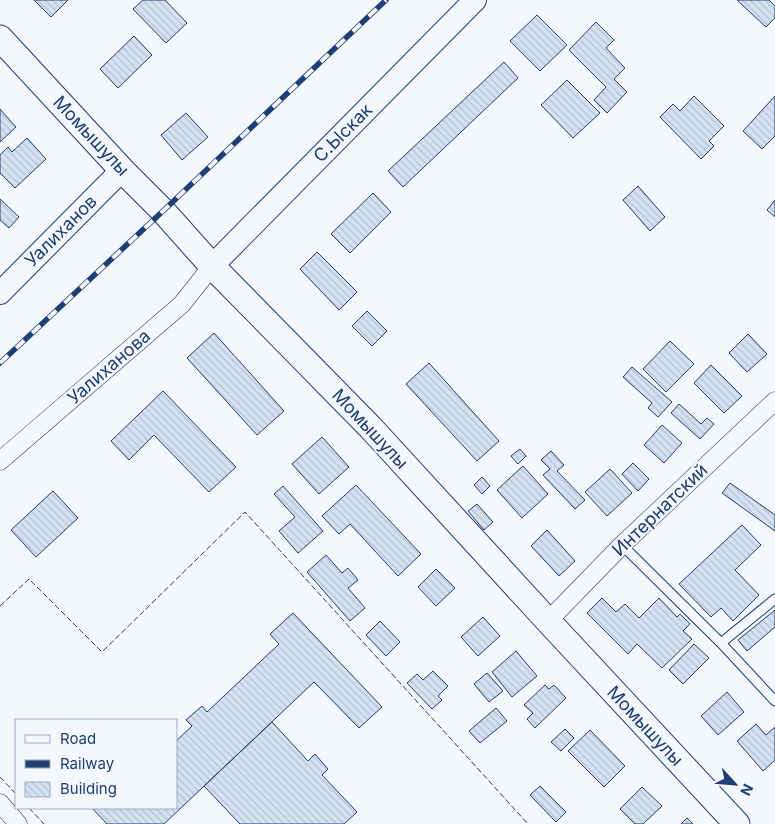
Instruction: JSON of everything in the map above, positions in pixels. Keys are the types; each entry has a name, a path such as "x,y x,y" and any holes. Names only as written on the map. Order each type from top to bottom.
{"main road":[{"name":"Момышулы","path":"0,38 212,266 370,428 737,824"}],"street":[{"name":"С.Ыскак","path":"212,266 475,0"},
{"name":"Уалиханов","path":"0,293 122,170"},
{"name":"Уалиханова","path":"0,461 182,304 212,266"},
{"name":"Интернатский","path":"548,621 622,545 775,401"},
{"path":"0,803 18,824"}],"lane":[{"path":"622,545 721,643 775,701"},
{"path":"721,643 775,599"}],"building":[{"path":"34,0 68,0 51,17"},
{"path":"143,0 165,0 187,23 166,43 133,9"},
{"path":"737,0 769,0 775,6 775,18 766,27"},
{"path":"537,15 567,45 540,71 510,41"},
{"path":"596,22 614,40 606,48 625,68 614,79 627,92 607,113 594,100 606,87 569,50"},
{"path":"134,36 152,55 118,88 100,69"},
{"path":"504,62 518,78 403,187 388,171"},
{"path":"567,80 600,113 573,138 541,105"},
{"path":"694,96 724,126 709,141 714,146 701,159 660,117 673,104 680,111"},
{"path":"775,96 775,136 762,149 743,131"},
{"path":"0,109 16,127 0,142"},
{"path":"186,113 208,137 182,160 161,135"},
{"path":"27,138 46,159 15,188 0,173 0,155 8,147 12,152"},
{"path":"638,186 665,217 650,231 623,200"},
{"path":"373,193 391,212 350,253 331,234"},
{"path":"0,199 19,217 9,228 0,220"},
{"path":"775,200 775,217 767,210"},
{"path":"317,252 357,292 339,310 300,269"},
{"path":"367,311 387,331 372,346 352,326"},
{"path":"214,333 284,411 257,435 187,358"},
{"path":"748,334 767,354 747,372 729,353"},
{"path":"670,341 694,364 666,392 643,369"},
{"path":"429,363 499,441 477,461 406,384"},
{"path":"711,365 742,396 724,413 694,383"},
{"path":"632,367 672,402 658,417 648,408 652,403 623,377"},
{"path":"163,391 236,467 209,492 154,435 129,460 111,441"},
{"path":"679,404 701,424 707,418 714,424 700,439 671,413"},
{"path":"662,425 682,443 664,463 644,445"},
{"path":"322,437 349,467 319,494 292,464"},
{"path":"520,449 526,456 518,464 511,456"},
{"path":"551,451 564,465 557,471 585,500 575,509 543,475 550,469 541,460"},
{"path":"633,463 649,479 638,491 622,474"},
{"path":"523,466 548,494 522,518 497,490"},
{"path":"610,469 632,493 607,516 585,492"},
{"path":"482,477 490,486 482,494 474,485"},
{"path":"730,483 775,515 775,531 722,493"},
{"path":"356,485 421,554 398,576 350,524 339,534 322,516"},
{"path":"283,486 323,531 298,553 279,531 295,517 274,494"},
{"path":"53,491 78,518 36,557 11,530"},
{"path":"477,504 493,522 484,530 468,511"},
{"path":"742,525 761,545 735,570 759,595 733,621 721,608 711,617 679,584"},
{"path":"547,530 575,561 559,576 531,546"},
{"path":"326,555 342,573 348,568 358,580 348,588 365,608 350,621 307,572"},
{"path":"436,569 455,588 436,606 418,587"},
{"path":"602,598 616,612 625,604 639,618 659,598 677,617 680,614 690,624 683,631 692,639 662,668 637,644 628,654 587,613"},
{"path":"775,610 775,627 747,651 738,640"},
{"path":"293,613 382,707 359,728 314,682 164,824 107,824 93,809 178,809 178,739 192,726 186,720 202,706 207,712 279,644 270,634"},
{"path":"483,617 500,636 478,656 461,637"},
{"path":"380,621 400,642 386,656 366,635"},
{"path":"694,644 709,658 683,684 669,670"},
{"path":"516,651 537,676 512,697 492,672"},
{"path":"433,671 448,686 438,696 442,700 432,709 407,683 417,674 423,680"},
{"path":"487,673 503,691 489,702 474,684"},
{"path":"545,685 549,689 554,685 566,698 535,728 527,719 533,713 524,705"},
{"path":"727,692 744,712 718,735 701,716"},
{"path":"496,708 507,721 480,743 469,731"},
{"path":"272,722 308,761 315,754 328,769 322,775 357,812 344,824 240,824 204,786"},
{"path":"756,724 766,735 775,727 775,760 763,771 737,741"},
{"path":"565,729 574,738 561,751 551,742"},
{"path":"590,730 625,766 604,787 568,751"},
{"path":"540,786 566,812 556,822 530,795"},
{"path":"642,787 662,806 643,824 635,824 620,809"},
{"path":"687,818 693,824 681,824"}],"railway":[{"path":"0,363 386,0"}],"fence":[{"path":"0,606 29,579 102,652 245,512 528,824"},
{"path":"0,777 15,793"},
{"path":"30,809 44,824"}]}
